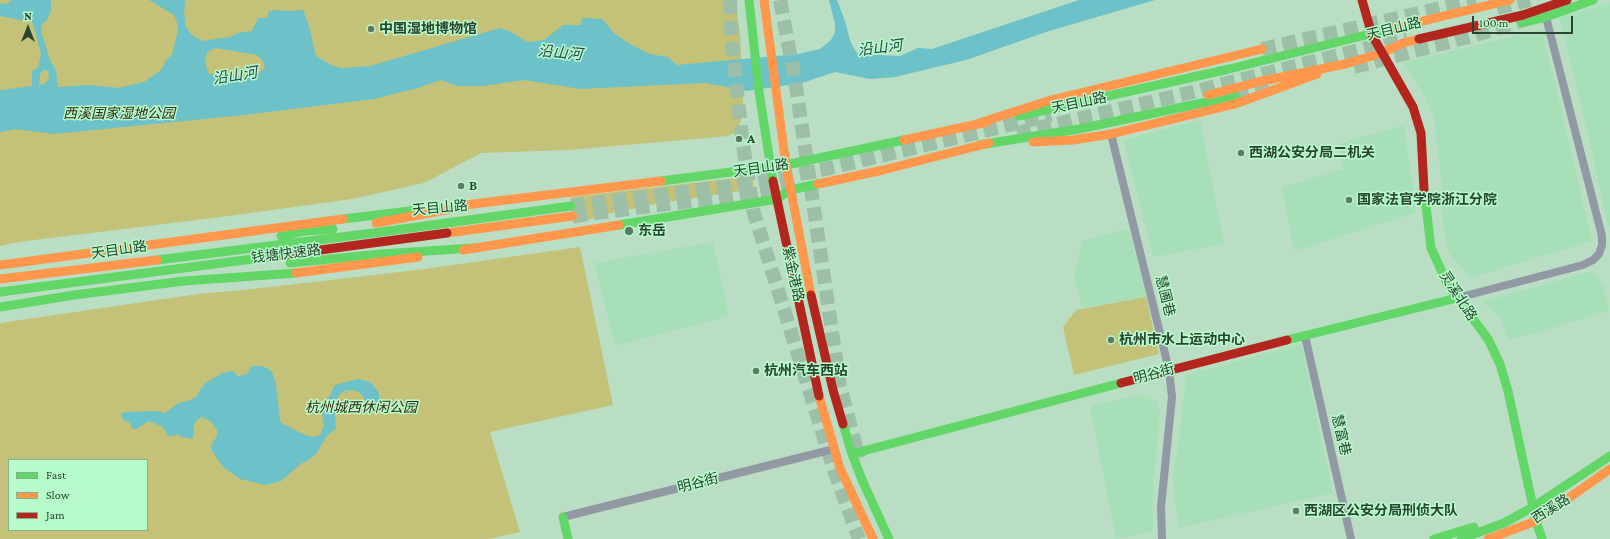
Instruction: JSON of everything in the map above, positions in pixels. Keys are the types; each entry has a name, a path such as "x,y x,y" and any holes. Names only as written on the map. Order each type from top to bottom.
{"main road":[{"name":"紫金港路","path":"749,0 759,92 770,167 816,386 840,468 873,539"},
{"name":"紫金港路","path":"764,0 790,190 817,326 833,390 852,454 889,539"},
{"name":"灵溪北路","path":"1362,0 1372,35 1403,87 1413,107 1421,133 1425,205 1431,248 1440,269 1457,298 1488,339 1500,364 1508,391 1536,521 1542,539"},
{"name":"天目山路","path":"0,265 397,211 466,206 786,165 1072,105 1372,35 1510,0"},
{"name":"天目山路","path":"979,145 1074,140 1111,134 1235,104 1345,64 1382,53 1403,43 1523,15 1568,0"},
{"path":"1568,0 1592,1"},
{"path":"1382,53 1407,50 1546,17 1592,1"},
{"path":"979,124 1051,100 1262,49"},
{"name":"天目山路","path":"0,306 184,281 304,272 372,264 777,199 790,190 883,170 979,145 1094,119 1193,99 1258,82 1345,64"},
{"path":"979,145 1080,129 1235,96"},
{"path":"191,254 304,231 353,227 466,206"},
{"name":"钱塘快速路","path":"0,279 191,254 381,232 571,206"},
{"name":"钱塘快速路","path":"0,292 192,268 573,216"},
{"path":"192,268 246,266 381,254 474,248"},
{"name":"明谷街","path":"852,454 1169,370 1457,298"},
{"name":"西溪路","path":"1461,539 1504,523 1533,507 1610,456"},
{"name":"西溪路","path":"1488,539 1536,521 1610,469"},
{"name":"西溪路","path":"1434,539 1469,528 1516,509 1533,507"},
{"path":"563,517 568,539"}],"street":[{"path":"1457,298 1583,265 1593,260 1599,254 1602,245 1602,236 1546,17"},
{"name":"慧圃巷","path":"1111,134 1169,370 1172,397 1161,507 1162,539"},
{"name":"慧富巷","path":"1305,336 1351,539"},
{"name":"明谷街","path":"563,517 834,449"}],"shaded area":[{"path":"1610,3 1610,129 1602,131 1610,130 1610,225 1608,226 1588,134 1559,17"},
{"path":"1542,29 1592,241 1470,278 1448,252 1442,216 1441,179 1434,118 1423,94 1404,63"},
{"path":"1200,120 1224,244 1154,257 1123,140"},
{"name":"国家法官学院浙江分院","path":"1404,125 1416,213 1294,251 1282,187 1343,169 1339,144"},
{"path":"1129,228 1146,297 1083,308 1074,278 1082,241"},
{"path":"713,242 729,316 615,346 594,263"},
{"path":"1592,271 1603,284 1609,311 1525,336 1508,339 1500,317 1482,302"},
{"path":"1301,344 1333,493 1178,528 1173,480 1186,375"},
{"path":"1138,395 1148,397 1156,401 1160,411 1152,506 1153,531 1116,539 1090,406"}],"green space":[{"name":"西溪国家湿地公园","path":"0,0 735,0 740,33 743,103 741,120 737,132 728,136 569,150 481,153 424,183 352,199 18,242 0,246"},
{"path":"750,177 753,180 753,189 655,204 607,214 575,224 571,197"},
{"name":"杭州城西休闲公园","path":"580,247 613,405 490,432 520,532 488,539 0,539 0,323 198,294 425,269"},
{"name":"杭州市水上运动中心","path":"1146,297 1159,354 1074,375 1063,327 1076,310"}],"water":[{"name":"沿山河","path":"12,0 51,0 51,11 47,20 42,24 41,31 50,60 56,71 58,87 90,85 118,88 144,82 161,70 167,59 172,55 178,30 174,15 149,0 186,1 184,10 186,27 192,35 202,41 230,37 238,33 252,31 258,18 267,18 269,11 303,10 309,26 316,56 333,66 342,68 370,66 500,28 509,31 528,42 544,40 563,25 581,25 582,18 602,19 614,33 628,43 649,54 668,57 677,65 798,54 820,49 831,40 835,32 835,24 829,0 837,0 850,40 858,54 900,56 918,48 932,49 1079,0 1155,0 1049,31 966,60 895,77 870,79 835,72 802,83 747,91 705,83 580,89 524,80 484,86 457,86 441,80 418,88 374,99 244,115 54,134 15,129 0,132 0,90 32,86 32,71 38,68 41,54 33,24 29,20 20,20 0,16 0,3 6,4","holes":["215,48 257,55 263,61 265,68 254,77 209,74 205,63 207,52","44,70 48,71 49,79 44,84 39,85 40,74"]},
{"path":"262,366 272,372 276,384 280,420 283,424 305,435 315,437 320,435 324,426 321,408 331,394 334,386 338,384 358,379 370,382 378,391 381,404 378,406 376,411 370,413 363,396 359,392 352,390 344,391 339,395 334,404 336,428 326,437 316,454 302,463 281,481 265,485 240,479 223,467 212,451 211,445 217,436 217,430 210,421 201,417 197,420 194,425 193,438 190,439 187,437 182,438 179,435 168,436 163,427 149,421 136,429 132,429 130,423 122,419 121,414 125,412 156,411 165,413 178,403 196,397 204,384 222,373 233,371 238,376 243,375 248,373 250,367"}],"tunnel":[{"path":"730,0 732,43 742,138 753,210 835,473 859,539"},
{"path":"780,0 795,80 840,386 859,458"},
{"path":"1262,49 1476,0"},
{"path":"1497,8 1530,0"},
{"path":"1354,67 1479,34 1526,19"},
{"path":"1017,133 1180,95 1407,38"},
{"path":"1235,96 1269,88"},
{"path":"571,206 731,186 830,168 1051,115"},
{"path":"573,216 740,195 802,184"}],"traffic: fast":[{"path":"749,0 759,92 773,181"},
{"path":"1522,23 1546,17 1593,0"},
{"path":"1019,116 1229,69 1394,28"},
{"path":"979,145 1079,129 1235,96"},
{"path":"661,181 786,165 904,140"},
{"path":"619,225 777,199 790,190 818,184"},
{"path":"1424,189 1431,248 1448,285 1488,339 1500,364 1508,391 1536,521 1542,539"},
{"path":"157,260 381,232 571,206"},
{"path":"343,219 418,210"},
{"path":"281,236 304,231 333,229"},
{"path":"290,263 381,254 473,248"},
{"path":"0,292 268,257"},
{"path":"0,307 74,295 184,281 296,273"},
{"path":"1287,340 1457,298"},
{"path":"852,454 1121,383"},
{"path":"843,424 852,454 863,482 889,539"},
{"path":"1461,539 1504,523 1533,507 1610,456"},
{"path":"563,517 568,539"},
{"path":"1434,539 1474,527"}],"traffic: slow":[{"path":"764,0 786,165 811,295"},
{"path":"1394,28 1510,0"},
{"path":"1208,95 1258,82 1345,64 1382,53 1403,43 1419,39"},
{"path":"979,123 1051,100 1262,49"},
{"path":"1033,142 1073,140 1111,134 1235,104 1317,74"},
{"path":"904,140 987,122"},
{"path":"818,184 883,170 989,143"},
{"path":"457,206 661,181"},
{"path":"376,223 466,206"},
{"path":"447,233 573,216"},
{"path":"0,265 343,219"},
{"path":"463,250 619,225"},
{"path":"296,273 418,257"},
{"path":"0,279 157,260"},
{"path":"819,396 840,468 873,539"},
{"path":"1488,539 1536,521 1610,469"}],"traffic: jam":[{"path":"1362,0 1372,35 1413,107 1421,133 1424,189"},
{"path":"1419,39 1523,15 1567,0"},
{"path":"773,181 819,396"},
{"path":"268,257 447,233"},
{"path":"811,295 833,390 843,424"},
{"path":"1121,383 1287,340"}],"place":[{"name":"中国湿地博物馆","path":"371,29"},
{"name":"A","path":"739,139"},
{"name":"西湖公安分局二机关","path":"1241,153"},
{"name":"B","path":"461,186"},
{"name":"国家法官学院浙江分院","path":"1349,200"},
{"name":"东岳","path":"629,231"},
{"name":"杭州市水上运动中心","path":"1111,340"},
{"name":"杭州汽车西站","path":"756,371"},
{"name":"西湖区公安分局刑侦大队","path":"1296,511"}]}
